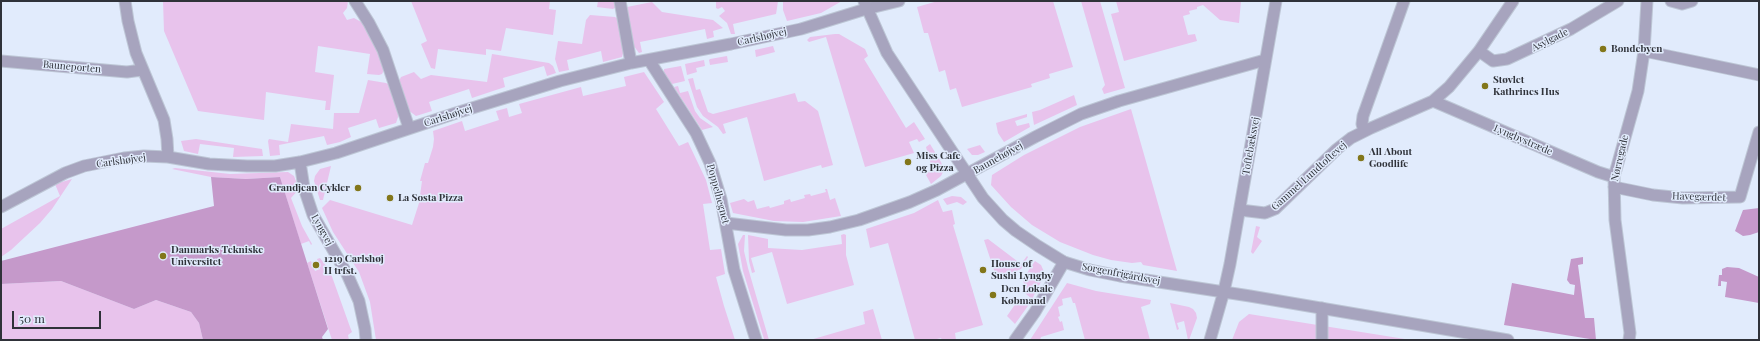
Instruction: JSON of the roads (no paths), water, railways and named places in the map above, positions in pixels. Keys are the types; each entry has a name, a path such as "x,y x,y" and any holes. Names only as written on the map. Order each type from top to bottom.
{"street":[{"path":"125,1 131,37 142,70 164,120 168,139 168,157"},
{"path":"355,1 369,23 383,50 409,128"},
{"path":"620,1 631,63"},
{"name":"Carlshøjvej","path":"1,207 50,180 84,166 129,158 144,156 168,157 226,166 275,166 300,162 336,153 409,128 540,87 631,63 801,29 865,5 899,1"},
{"name":"Toftebæksvej","path":"1210,340 1224,291 1240,210 1276,1"},
{"path":"1364,131 1362,120 1363,116 1404,1"},
{"name":"Gammel Lundtoftevej","path":"1240,210 1265,213 1275,209 1343,144 1364,131 1433,101 1449,87 1479,51 1513,1"},
{"name":"Asylgade","path":"1479,51 1493,61 1508,59 1571,29 1618,1"},
{"name":"Nørregade","path":"1629,340 1630,333 1615,220 1614,182 1638,91 1644,51 1647,1"},
{"path":"1672,1 1682,4 1692,1"},
{"name":"Sorgenfrigårdsvej","path":"865,5 887,53 983,198 1003,220 1038,246 1064,262 1090,270 1120,276 1224,291 1508,340"},
{"path":"1644,51 1759,75"},
{"name":"Poppelhegnet","path":"648,60 696,133 710,163 726,223 734,270 756,340"},
{"name":"Baunehøjvej","path":"726,223 786,230 808,230 830,227 859,220 910,202 967,175 1051,129 1108,104 1265,60"},
{"name":"Bauneporten","path":"1,61 128,72 142,70"},
{"name":"Lyngbystræde","path":"1433,101 1598,172 1614,182"},
{"name":"Havegærdet","path":"1614,182 1653,195 1683,198 1737,198 1742,195 1759,132"},
{"name":"Lyngvej","path":"300,162 304,188 313,215 347,274 359,301 366,340"},
{"path":"1015,340 1039,305 1064,262"},
{"path":"1322,308 1322,340"}],"place":[{"name":"Bondebyen","path":"1603,49"},
{"name":"Støvlet Kathrines Hus","path":"1485,86"},
{"name":"All About Goodlife","path":"1361,158"},
{"name":"Miss Cafe og Pizza","path":"908,162"},
{"name":"Grandjean Cykler","path":"358,188"},
{"name":"La Sosta Pizza","path":"390,198"},
{"name":"Danmarks Tekniske Universitet","path":"163,256"},
{"name":"1219 Carlshøj H trfst.","path":"316,265"},
{"name":"House of Sushi Lyngby","path":"983,270"},
{"name":"Den Lokale Købmand","path":"993,295"}]}
